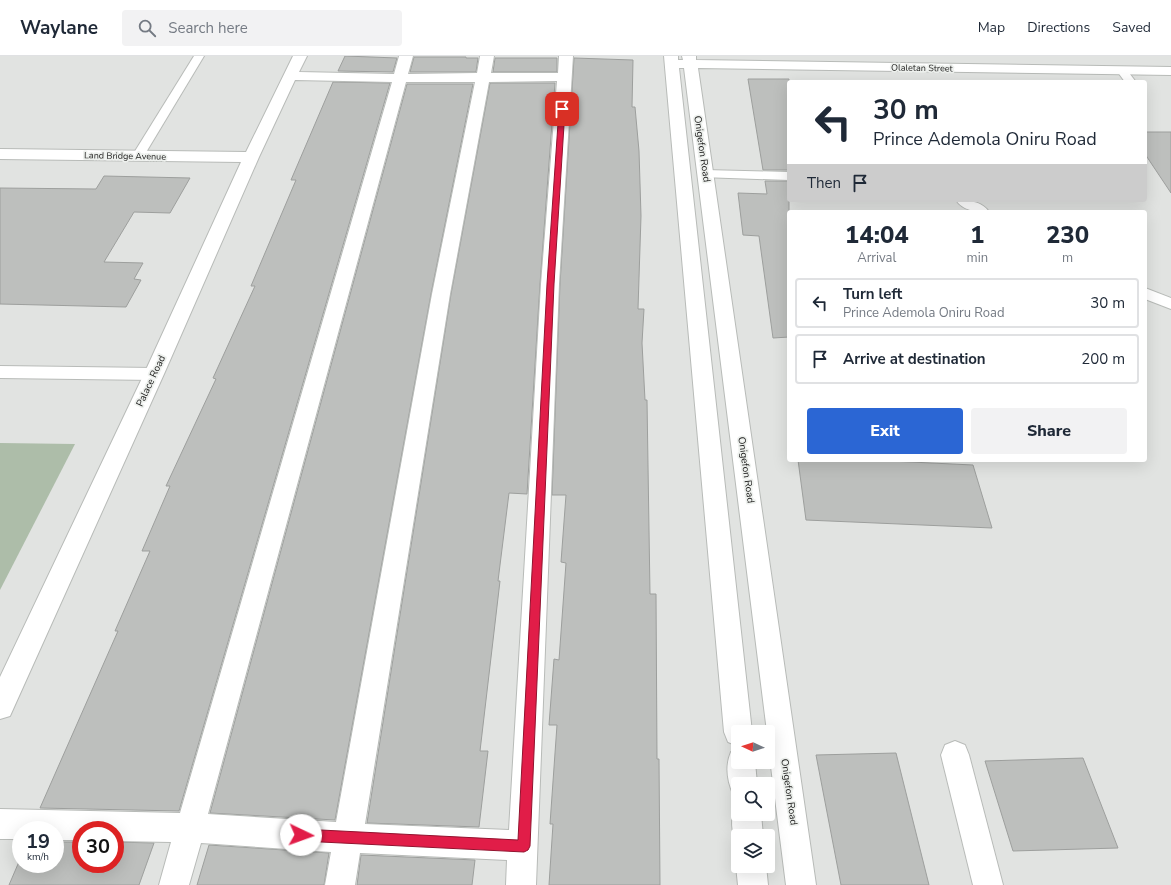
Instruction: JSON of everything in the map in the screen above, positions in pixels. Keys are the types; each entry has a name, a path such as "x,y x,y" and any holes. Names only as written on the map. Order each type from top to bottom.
{"street":[{"name":"Palace Road","path":"0,706 154,374 251,157 300,56"},
{"path":"174,885 406,56"},
{"path":"340,885 441,294 487,56"},
{"name":"Olaletan Street","path":"681,60 1171,71"},
{"name":"Onigefon Road","path":"681,60 705,174 801,885"},
{"name":"Onigefon Road","path":"681,60 737,725"},
{"path":"291,76 400,78 483,77 565,67 550,284 521,885"},
{"name":"Land Bridge Avenue","path":"0,154 251,157"},
{"path":"955,755 988,885"},
{"path":"0,824 190,828 349,838 524,846"},
{"path":"752,873 753,885"}],"lane":[{"path":"138,156 199,56"},
{"path":"1122,70 1129,80"},
{"path":"705,174 787,176"},
{"path":"966,202 980,210"},
{"path":"1147,294 1171,304"},
{"path":"0,372 154,374"}],"green space":[{"path":"0,443 75,444 0,590"}],"building":[{"path":"345,56 397,58 393,72 338,71"},
{"path":"414,57 478,58 476,72 410,72"},
{"path":"495,58 557,58 557,72 493,72"},
{"path":"574,58 633,60 632,107 635,107 639,151 641,216 638,309 644,309 642,343 645,400 647,400 650,594 656,594 657,759 659,759 660,885 549,885 553,824 550,824 557,725 549,725 554,659 559,660 566,563 561,562 566,495 552,495 560,284"},
{"path":"748,79 789,79 787,80 787,170 763,170"},
{"path":"333,82 390,83 179,811 40,808 118,631 115,631 150,551 142,551 170,486 166,486 216,379 213,378 255,286 251,286 296,180 291,180"},
{"path":"490,83 555,83 540,284 527,494 509,493 480,751 488,751 479,827 367,823 451,294"},
{"path":"407,84 473,84 431,294 335,820 210,813"},
{"path":"1147,132 1171,132 1171,193 1147,157"},
{"path":"104,176 190,178 170,213 134,212 104,262 143,263 134,279 141,280 126,307 0,304 0,188 96,189"},
{"path":"765,181 787,181 787,202 789,202 789,210 787,210 787,337 773,338 759,236 743,235 738,193 767,194"},
{"path":"798,462 911,462 973,465 992,528 806,520"},
{"path":"896,753 929,885 841,885 816,755"},
{"path":"1083,758 1118,848 1013,851 985,761"},
{"path":"64,842 72,842 72,873 124,873 124,842 154,843 139,885 9,885 14,873 64,873"},
{"path":"209,845 329,853 324,885 197,885"},
{"path":"361,855 475,860 472,885 357,885"}],"route":[{"path":"301,835 524,846 550,284 562,109"}]}
